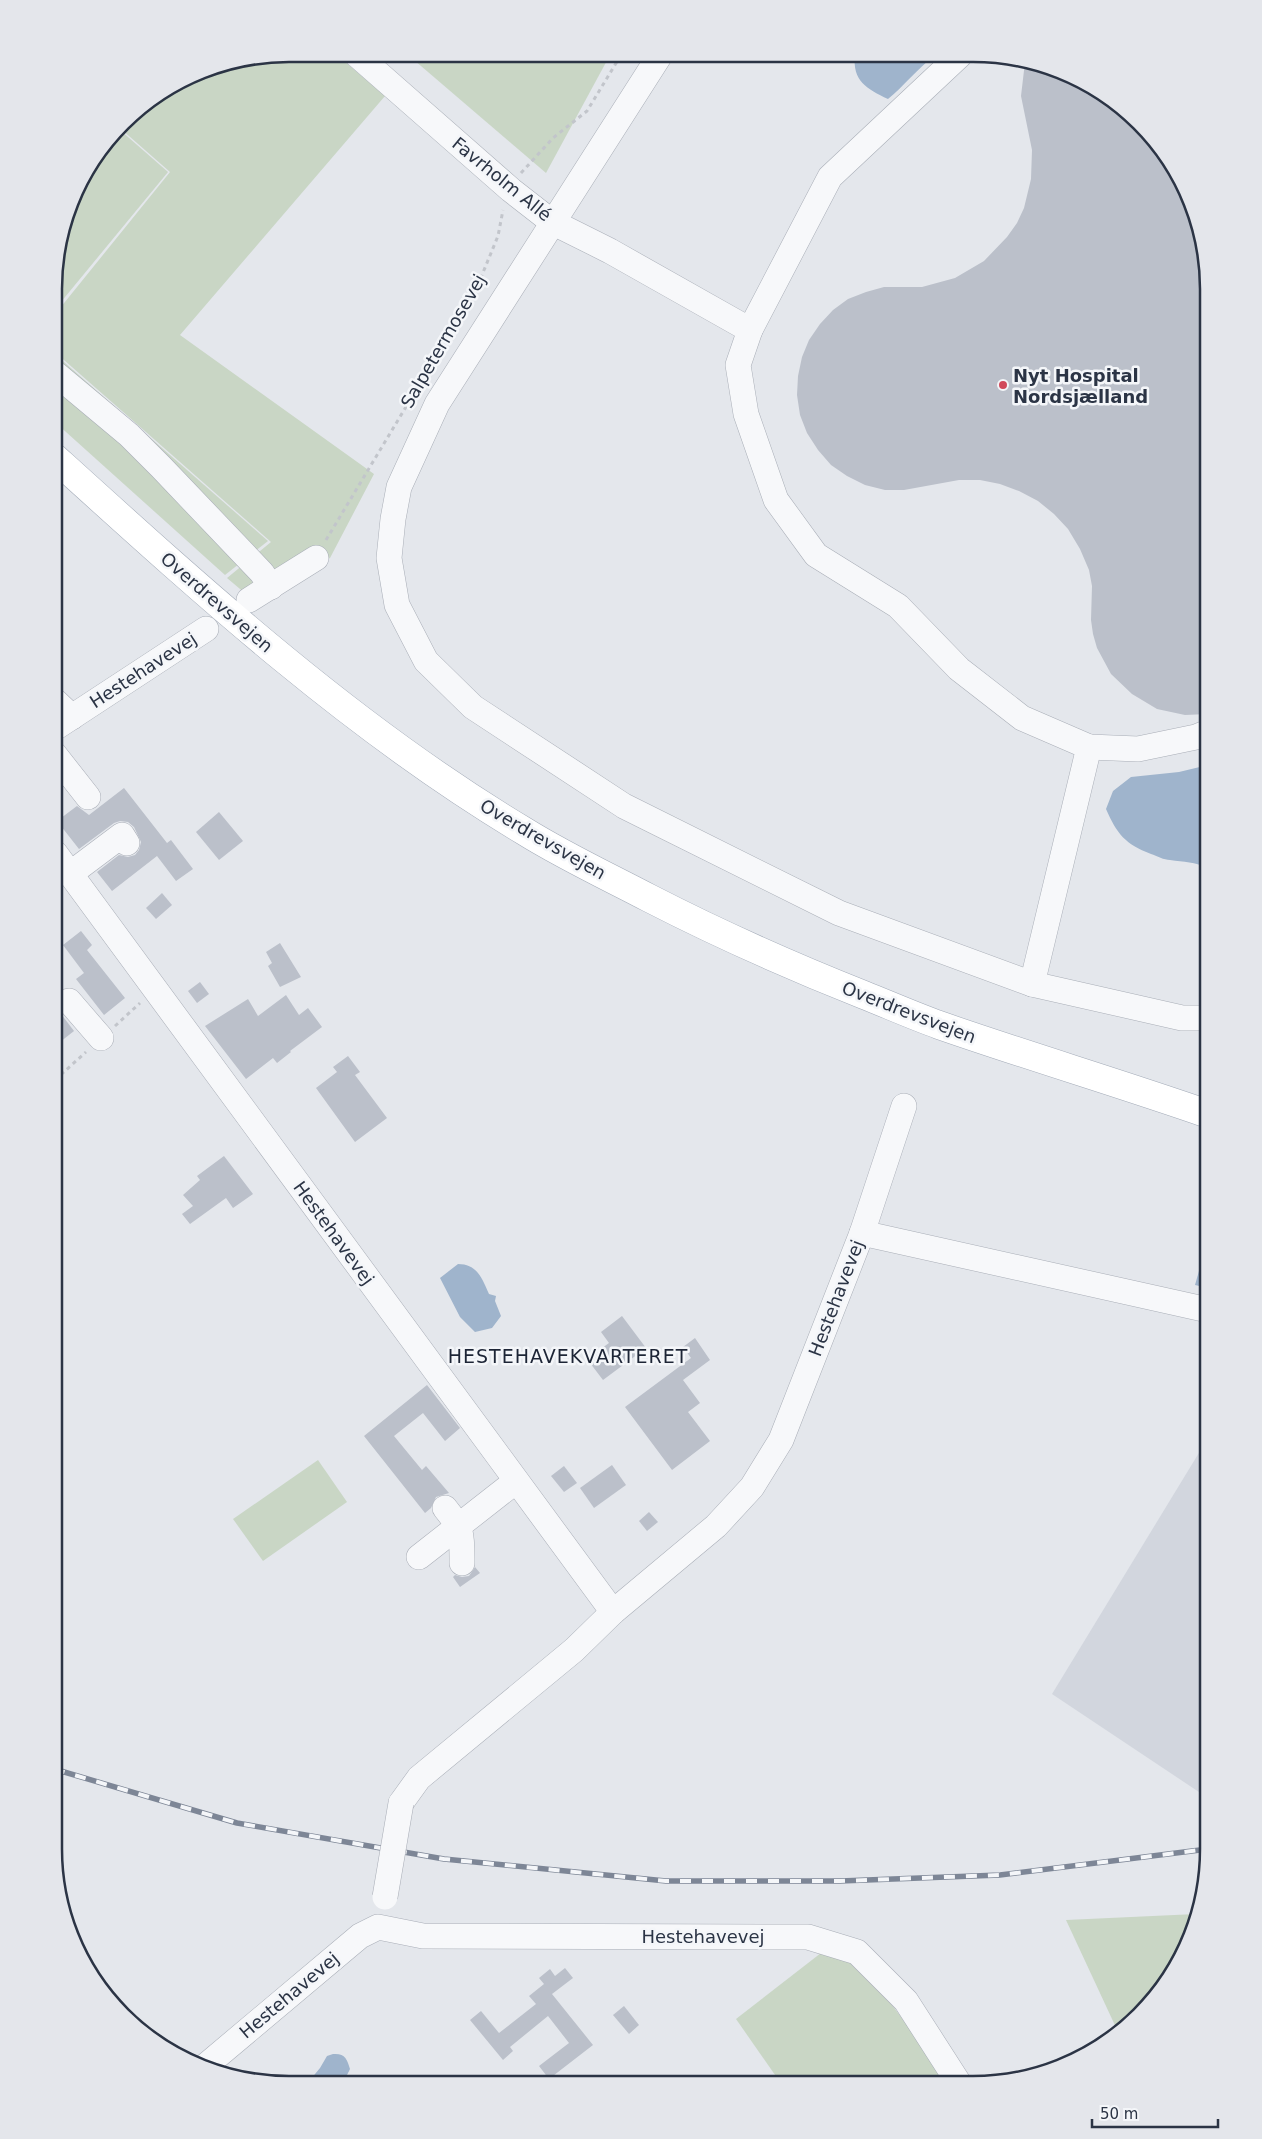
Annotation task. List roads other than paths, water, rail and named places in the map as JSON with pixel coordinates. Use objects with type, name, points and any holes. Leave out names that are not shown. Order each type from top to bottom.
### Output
[{"type":"main road","name":"Overdrevsvejen","points":[[62,463],[182,573],[304,676],[357,718],[436,775],[526,833],[690,919],[780,961],[936,1024],[1200,1111]]},
{"type":"main road","name":"Overdrevsvejen","points":[[1113,1081],[1200,1098]]},
{"type":"street","name":"Favrholm Allé","points":[[365,62],[511,190],[552,222],[610,251],[750,330]]},
{"type":"street","points":[[655,62],[437,404],[399,487],[389,558],[396,605],[426,661],[473,708],[624,806],[838,913],[1032,984],[1182,1018],[1200,1018]]},
{"type":"street","points":[[953,62],[830,177],[750,330],[738,365],[746,414],[776,500],[816,555],[898,606],[959,669],[1022,718],[1090,747],[1138,749],[1200,735]]},
{"type":"street","points":[[62,379],[129,435],[162,466],[262,573],[271,587]]},
{"type":"street","points":[[249,600],[316,558]]},
{"type":"street","name":"Hestehavevej","points":[[62,714],[206,629]]},
{"type":"street","points":[[1032,984],[1090,747]]},
{"type":"street","points":[[62,765],[88,797]]},
{"type":"street","points":[[70,874],[122,835],[127,843]]},
{"type":"street","name":"Hestehavevej","points":[[62,863],[613,1612]]},
{"type":"street","points":[[69,1001],[101,1038]]},
{"type":"street","points":[[862,1233],[904,1106]]},
{"type":"street","name":"Hestehavevej","points":[[378,1926],[401,1803],[420,1778],[574,1650],[613,1612],[716,1526],[752,1487],[781,1440],[862,1233],[1200,1308]]},
{"type":"street","points":[[419,1557],[452,1517],[516,1481]]},
{"type":"street","points":[[452,1517],[462,1541],[462,1563]]},
{"type":"street","name":"Hestehavevej","points":[[211,2062],[360,1936],[378,1926],[423,1936],[808,1937],[857,1952],[906,2000],[954,2076]]},
{"type":"water","points":[[855,62],[927,62],[888,99],[862,83]]},
{"type":"water","points":[[1200,767],[1200,865],[1165,859],[1128,842],[1118,832],[1106,809],[1113,791],[1131,777],[1179,772]]},
{"type":"water","points":[[458,1264],[470,1266],[474,1269],[481,1277],[489,1294],[496,1296],[495,1301],[501,1316],[492,1328],[475,1332],[460,1317],[440,1278]]},
{"type":"water","points":[[1200,1268],[1200,1286],[1195,1285]]},
{"type":"water","points":[[337,2054],[343,2056],[350,2069],[346,2076],[313,2076],[327,2056]]},
{"type":"railway","points":[[62,1771],[237,1823],[444,1859],[666,1881],[840,1881],[1000,1875],[1200,1850]]},
{"type":"place","name":"Nyt Hospital Nordsjælland","points":[[1003,385]]},
{"type":"district","name":"HESTEHAVEKVARTERET","points":[[568,1356]]}]
